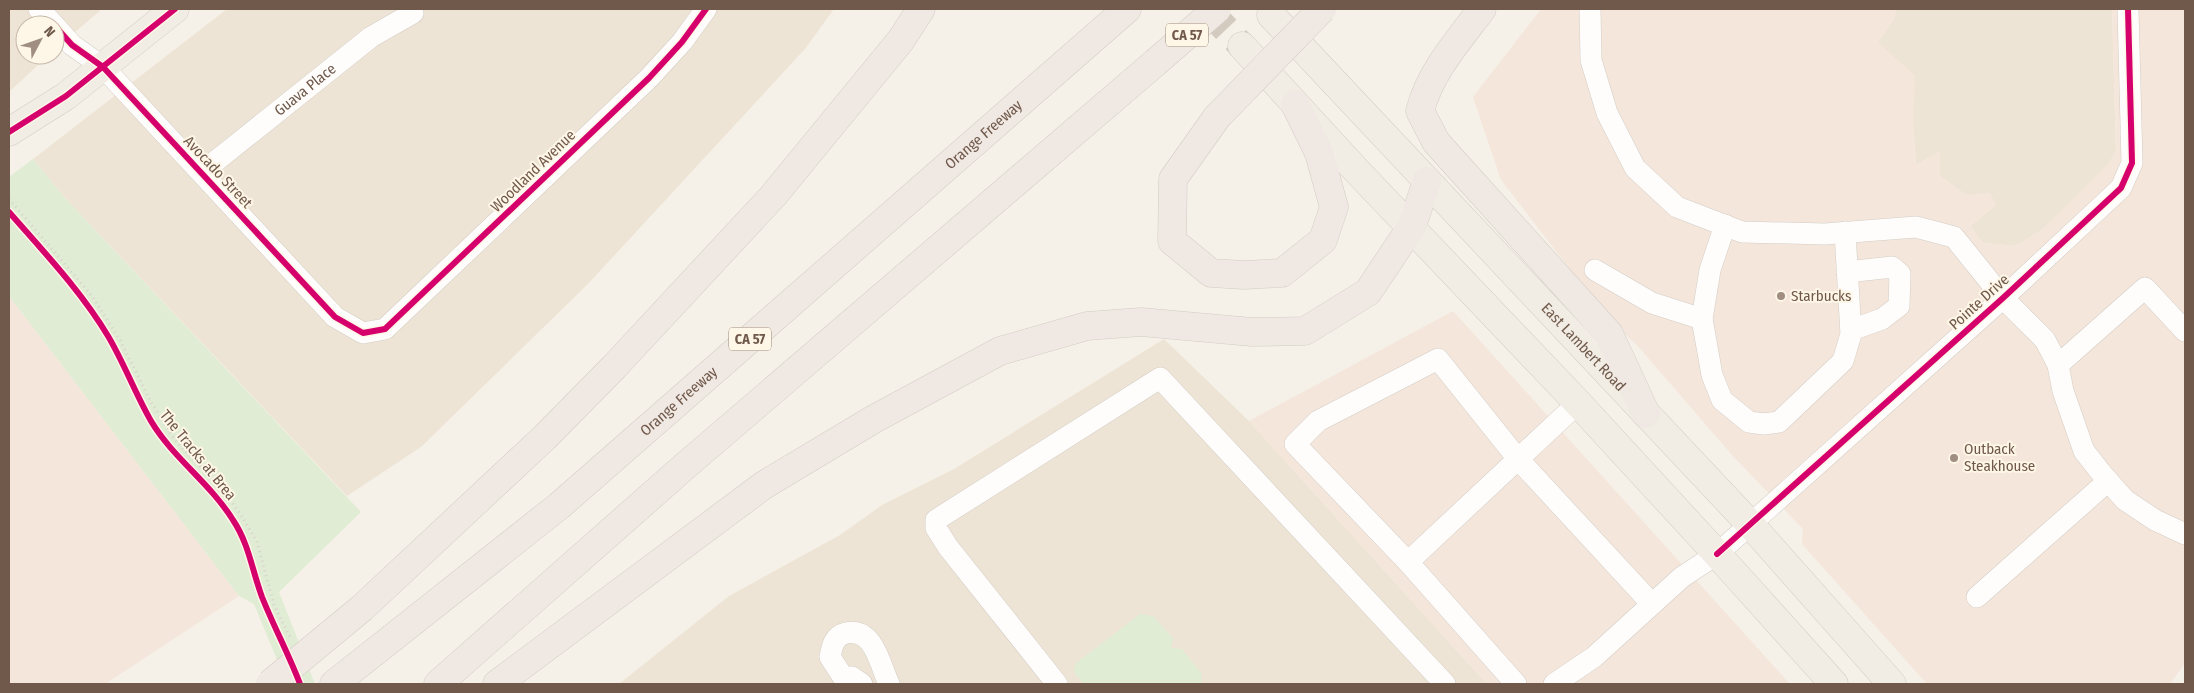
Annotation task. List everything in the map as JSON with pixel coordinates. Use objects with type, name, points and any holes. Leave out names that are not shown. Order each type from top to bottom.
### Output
[{"type":"highway","points":[[270,684],[362,608],[545,437],[737,236],[894,48],[921,9]]},
{"type":"highway","name":"Orange Freeway","points":[[334,684],[559,506],[1127,9]]},
{"type":"highway","name":"CA 57","points":[[438,684],[685,466],[1217,9]]},
{"type":"highway","points":[[1295,104],[1319,153],[1334,207],[1323,240],[1282,273],[1244,275],[1211,273],[1172,241],[1174,180],[1217,117],[1322,9]]},
{"type":"highway","points":[[1482,9],[1445,58],[1425,92],[1420,111],[1436,142],[1609,334],[1646,414]]},
{"type":"highway","points":[[497,684],[764,485],[874,419],[1000,351],[1087,326],[1141,322],[1252,332],[1305,331],[1368,292],[1412,226],[1427,181]]},
{"type":"main road","points":[[9,132],[66,96],[175,9]]},
{"type":"main road","name":"East Lambert Road","points":[[1271,15],[1750,524],[1892,684]]},
{"type":"main road","points":[[1242,46],[1356,170],[1412,226],[1578,403],[1834,684]]},
{"type":"street","name":"Woodland Avenue","points":[[363,333],[385,329],[649,78],[682,42],[706,9]]},
{"type":"street","points":[[1590,9],[1591,60],[1606,113],[1635,168],[1677,207],[1742,232],[1824,234],[1916,227],[1954,237],[2003,298],[2045,340],[2058,365],[2063,391],[2084,451],[2125,500],[2155,520],[2185,534]]},
{"type":"street","name":"Pointe Drive","points":[[1554,684],[1594,657],[1682,577],[1717,554],[2003,298],[2121,188],[2132,163],[2128,9]]},
{"type":"street","name":"Guava Place","points":[[202,172],[371,38],[413,13]]},
{"type":"street","name":"Avocado Street","points":[[65,38],[72,45],[103,67],[335,317],[363,333]]},
{"type":"street","points":[[1724,225],[1710,270],[1702,319],[1712,375],[1722,400],[1749,422],[1764,424],[1779,422],[1843,361],[1851,330],[1845,232]]},
{"type":"street","points":[[1847,272],[1892,267],[1900,274],[1898,306],[1882,319],[1851,330]]},
{"type":"street","points":[[1595,270],[1652,303],[1702,319]]},
{"type":"street","points":[[2058,365],[2145,288],[2185,331]]},
{"type":"street","points":[[1516,684],[1408,562],[1295,444],[1318,421],[1438,359],[1518,459],[1652,604]]},
{"type":"street","points":[[1057,684],[948,547],[936,528],[936,520],[1160,378],[1445,684]]},
{"type":"street","points":[[1408,562],[1578,403]]},
{"type":"street","points":[[1977,597],[2108,481]]},
{"type":"street","points":[[877,656],[857,681],[843,677],[830,657],[832,643],[841,635],[852,632],[864,634],[874,646],[889,684]]},
{"type":"path","points":[[9,199],[92,296],[120,340],[151,402],[175,440],[225,492],[244,520],[257,542],[274,605],[293,645]]},
{"type":"path","points":[[51,260],[57,267]]},
{"type":"path","points":[[103,329],[108,335]]},
{"type":"path","points":[[116,350],[124,366]]},
{"type":"path","points":[[266,605],[285,645]]},
{"type":"shaded area","points":[[9,9],[102,9],[65,40],[65,15],[15,15],[15,65],[38,65],[9,92]]},
{"type":"shaded area","points":[[227,9],[834,9],[805,49],[587,285],[421,447],[347,496],[64,197],[33,159]]},
{"type":"shaded area","points":[[1541,9],[1896,9],[1894,19],[1878,42],[1915,76],[1913,122],[1916,165],[1940,151],[1940,176],[1966,195],[1990,193],[1996,205],[1970,226],[1983,243],[2016,246],[2043,229],[2106,167],[2116,152],[2112,9],[2185,9],[2185,663],[2170,684],[1927,684],[1802,544],[1803,529],[1732,455],[1636,344],[1610,321],[1501,180],[1473,97]]},
{"type":"shaded area","points":[[1896,9],[2112,9],[2116,152],[2106,167],[2043,229],[2016,246],[1983,243],[1970,226],[1996,205],[1966,195],[1940,176],[1939,152],[1916,165],[1913,122],[1878,42],[1894,19]]},
{"type":"shaded area","points":[[9,296],[239,596],[105,684],[9,684]]},
{"type":"shaded area","points":[[1453,311],[1790,684],[1487,684],[1249,421]]},
{"type":"shaded area","points":[[1164,339],[1249,421],[1487,684],[619,684],[729,596],[840,535],[882,505],[954,469]]},
{"type":"green space","points":[[33,159],[64,197],[361,512],[279,592],[315,684],[287,684],[254,604],[239,596],[9,296],[9,177]]},
{"type":"green space","points":[[1140,614],[1153,616],[1173,638],[1171,648],[1182,649],[1201,673],[1202,684],[1084,684],[1074,672],[1075,664]]},
{"type":"tunnel","points":[[1207,9],[1242,46]]},
{"type":"cycle path","points":[[9,132],[66,96],[175,9]]},
{"type":"cycle path","points":[[65,37],[72,45],[103,67],[335,317],[363,333],[385,329],[649,78],[682,42],[706,9]]},
{"type":"cycle path","points":[[1717,554],[2003,298],[2121,188],[2132,163],[2128,9]]},
{"type":"cycle path","name":"The Tracks at Brea","points":[[9,212],[86,303],[114,346],[151,421],[170,447],[214,494],[233,520],[243,538],[262,597],[300,684]]},
{"type":"place","name":"Starbucks","points":[[1781,296]]},
{"type":"place","name":"Outback Steakhouse","points":[[1954,458]]}]
